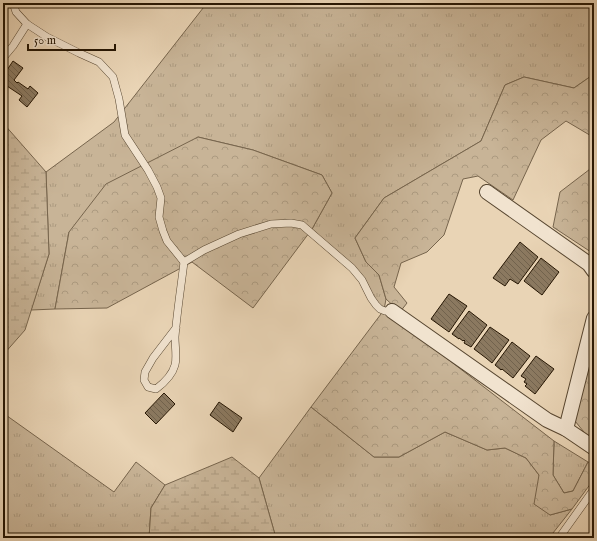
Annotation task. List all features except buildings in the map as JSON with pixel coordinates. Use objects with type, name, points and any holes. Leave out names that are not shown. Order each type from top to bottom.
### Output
[{"type":"street","points":[[487,192],[589,264],[594,271]]},
{"type":"street","points":[[392,311],[546,420],[566,429],[594,448]]},
{"type":"street","points":[[566,429],[594,318]]},
{"type":"lane","points":[[13,3],[16,12],[27,24],[47,37],[100,62],[113,78],[125,135],[157,186],[161,198],[159,216],[163,231],[167,241],[184,262],[176,328],[175,364],[172,374],[165,382],[156,389],[148,387],[144,380],[145,372],[176,328]]},
{"type":"lane","points":[[3,58],[13,46],[27,24]]},
{"type":"lane","points":[[184,262],[204,250],[239,234],[271,224],[291,222],[302,224],[352,268],[362,280],[371,298],[380,309],[392,311]]},
{"type":"lane","points":[[559,538],[594,489]]},
{"type":"green space","points":[[207,3],[594,3],[594,74],[574,88],[524,77],[505,85],[481,141],[384,198],[355,238],[366,262],[379,275],[386,299],[384,310],[373,297],[354,267],[312,229],[332,193],[322,175],[253,150],[198,137],[69,232],[55,309],[31,310],[49,254],[46,172],[114,122]]},
{"type":"green space","points":[[594,74],[594,139],[566,121],[541,140],[513,200],[478,176],[463,179],[444,235],[427,252],[401,263],[394,287],[407,303],[400,312],[386,299],[379,275],[366,262],[355,238],[384,198],[481,141],[505,85],[524,77],[574,88]]},
{"type":"green space","points":[[3,123],[46,172],[49,254],[25,330],[3,355]]},
{"type":"green space","points":[[198,137],[253,150],[322,175],[332,193],[312,229],[253,308],[192,262],[107,308],[55,309],[69,232],[106,184]]},
{"type":"green space","points":[[594,166],[594,254],[553,227],[560,192]]},
{"type":"green space","points":[[384,310],[554,441],[553,475],[564,493],[573,491],[588,462],[594,464],[594,479],[572,509],[550,515],[534,504],[539,475],[526,458],[505,448],[487,450],[445,432],[399,457],[374,457],[311,407]]},
{"type":"green space","points":[[594,346],[594,440],[588,437],[575,421]]},
{"type":"green space","points":[[311,407],[374,457],[399,457],[445,432],[487,450],[505,448],[526,458],[539,475],[550,515],[572,509],[549,538],[276,538],[259,478]]},
{"type":"green space","points":[[3,413],[114,492],[136,462],[165,485],[151,508],[149,538],[3,538]]},
{"type":"green space","points":[[554,441],[588,462],[573,491],[564,493],[553,475]]},
{"type":"green space","points":[[232,457],[259,478],[276,538],[149,538],[151,508],[165,485]]}]
